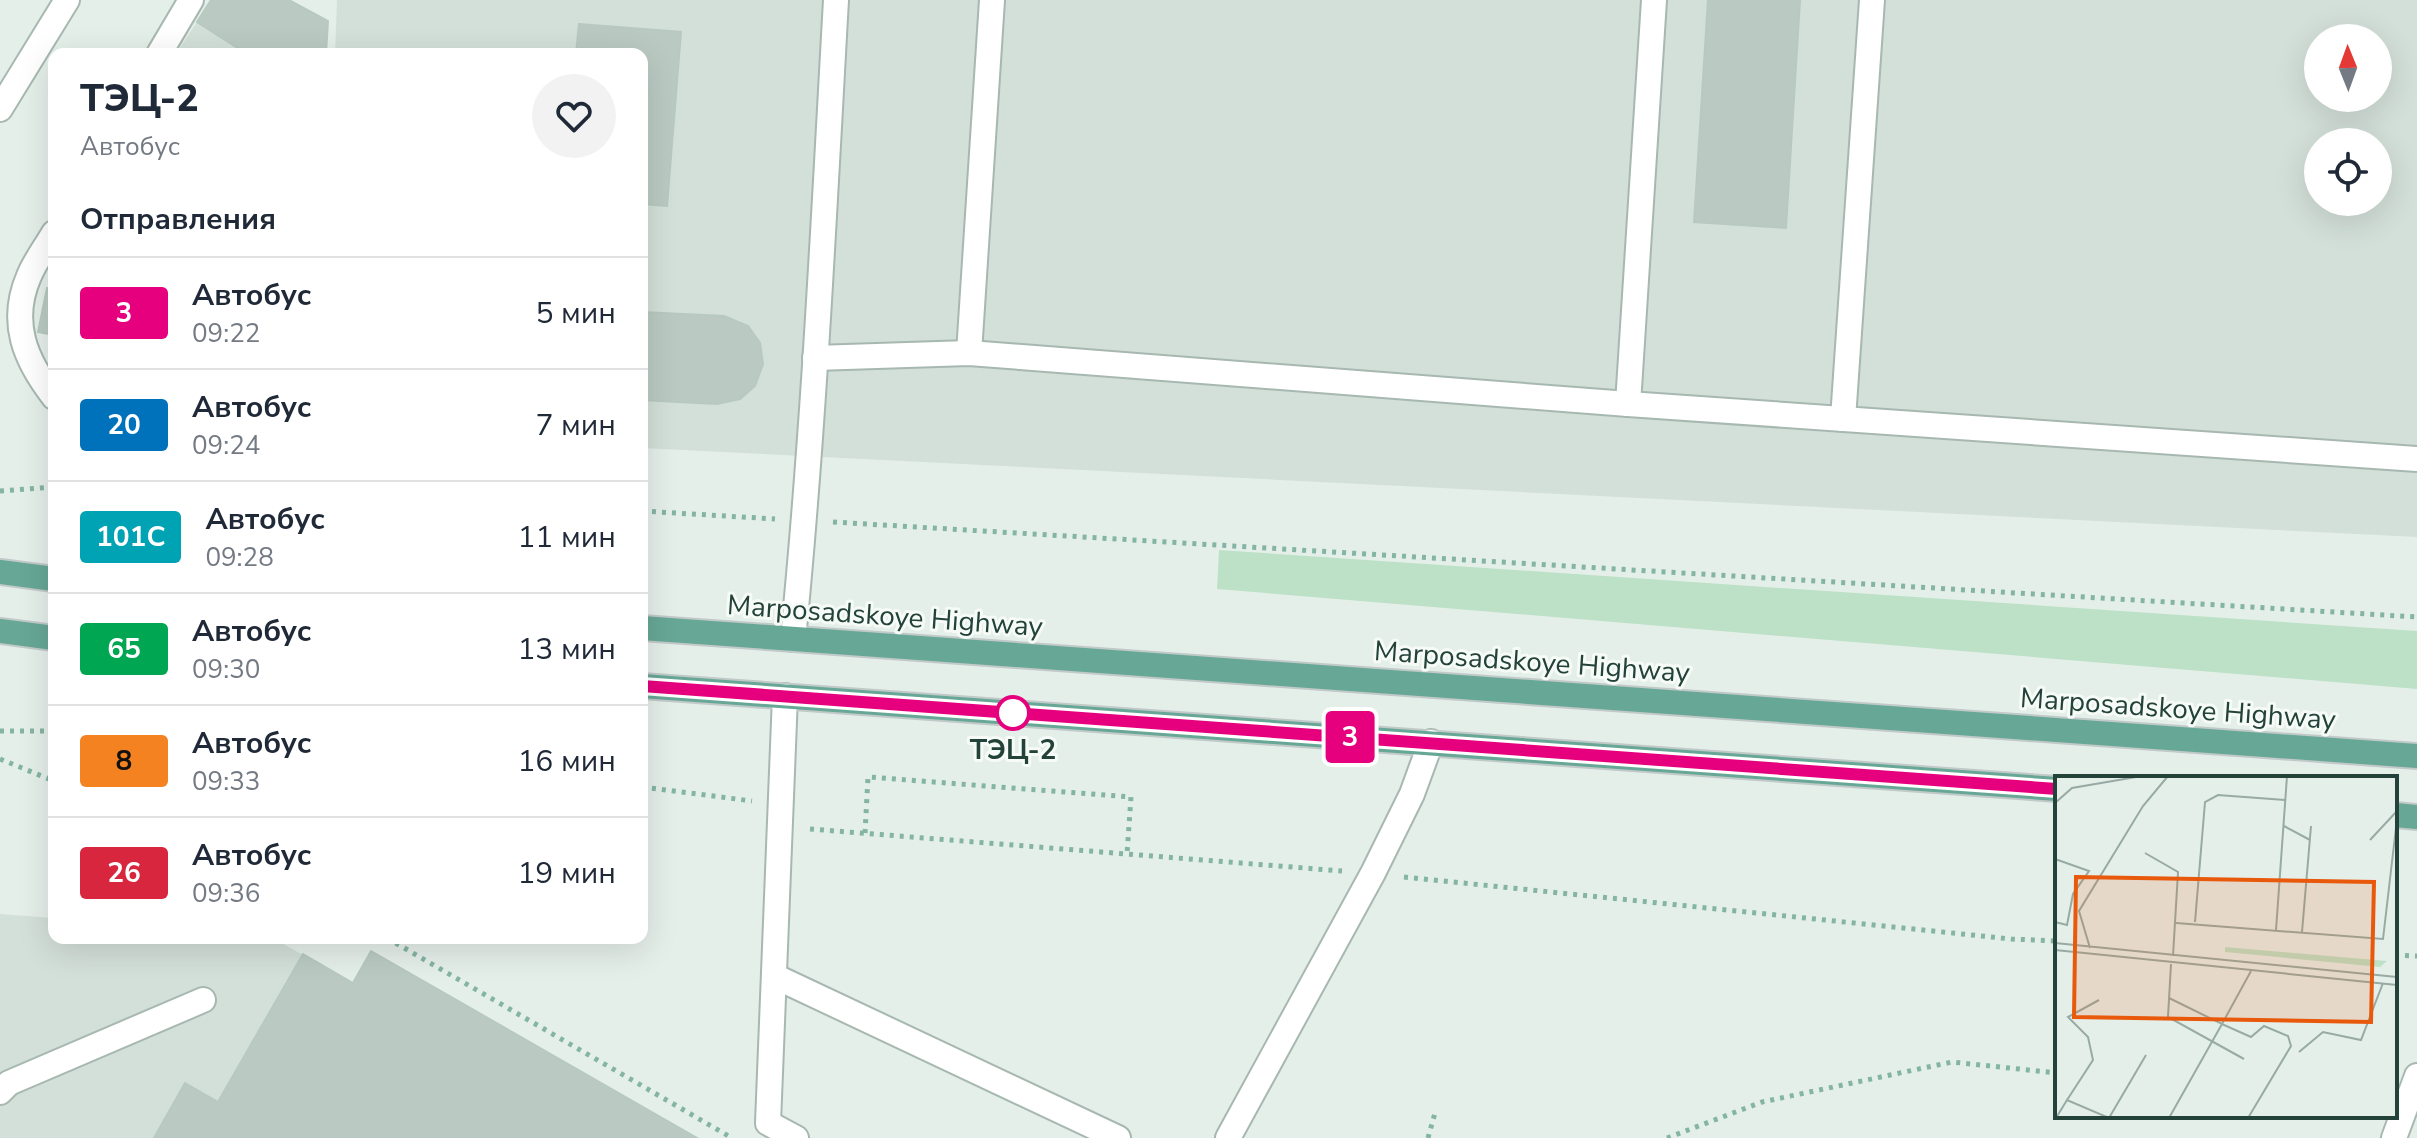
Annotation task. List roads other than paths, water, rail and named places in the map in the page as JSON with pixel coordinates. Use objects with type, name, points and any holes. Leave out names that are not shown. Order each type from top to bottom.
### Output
[{"type":"main road","points":[[0,572],[48,578]]},
{"type":"main road","name":"Marposadskoye Highway","points":[[648,628],[2417,756]]},
{"type":"main road","points":[[0,631],[48,637]]},
{"type":"main road","points":[[648,686],[2055,789]]},
{"type":"main road","points":[[2397,815],[2417,817]]},
{"type":"lane","points":[[0,109],[67,0]]},
{"type":"lane","points":[[163,48],[191,0]]},
{"type":"lane","points":[[793,639],[815,358],[836,0]]},
{"type":"lane","points":[[969,353],[992,0]]},
{"type":"lane","points":[[1628,404],[1654,0]]},
{"type":"lane","points":[[1843,419],[1872,0]]},
{"type":"lane","points":[[48,243],[28,276],[20,309],[22,341],[48,389]]},
{"type":"lane","points":[[815,358],[969,353],[1628,404],[2417,459]]},
{"type":"lane","points":[[785,696],[768,1123],[796,1138]]},
{"type":"lane","points":[[1228,1138],[1373,873],[1412,794],[1431,742]]},
{"type":"lane","points":[[774,976],[1118,1138]]},
{"type":"lane","points":[[0,1092],[9,1083],[203,1000]]},
{"type":"lane","points":[[2394,1138],[2417,1076]]},
{"type":"place","name":"ТЭЦ-2","points":[[1013,713]]}]
